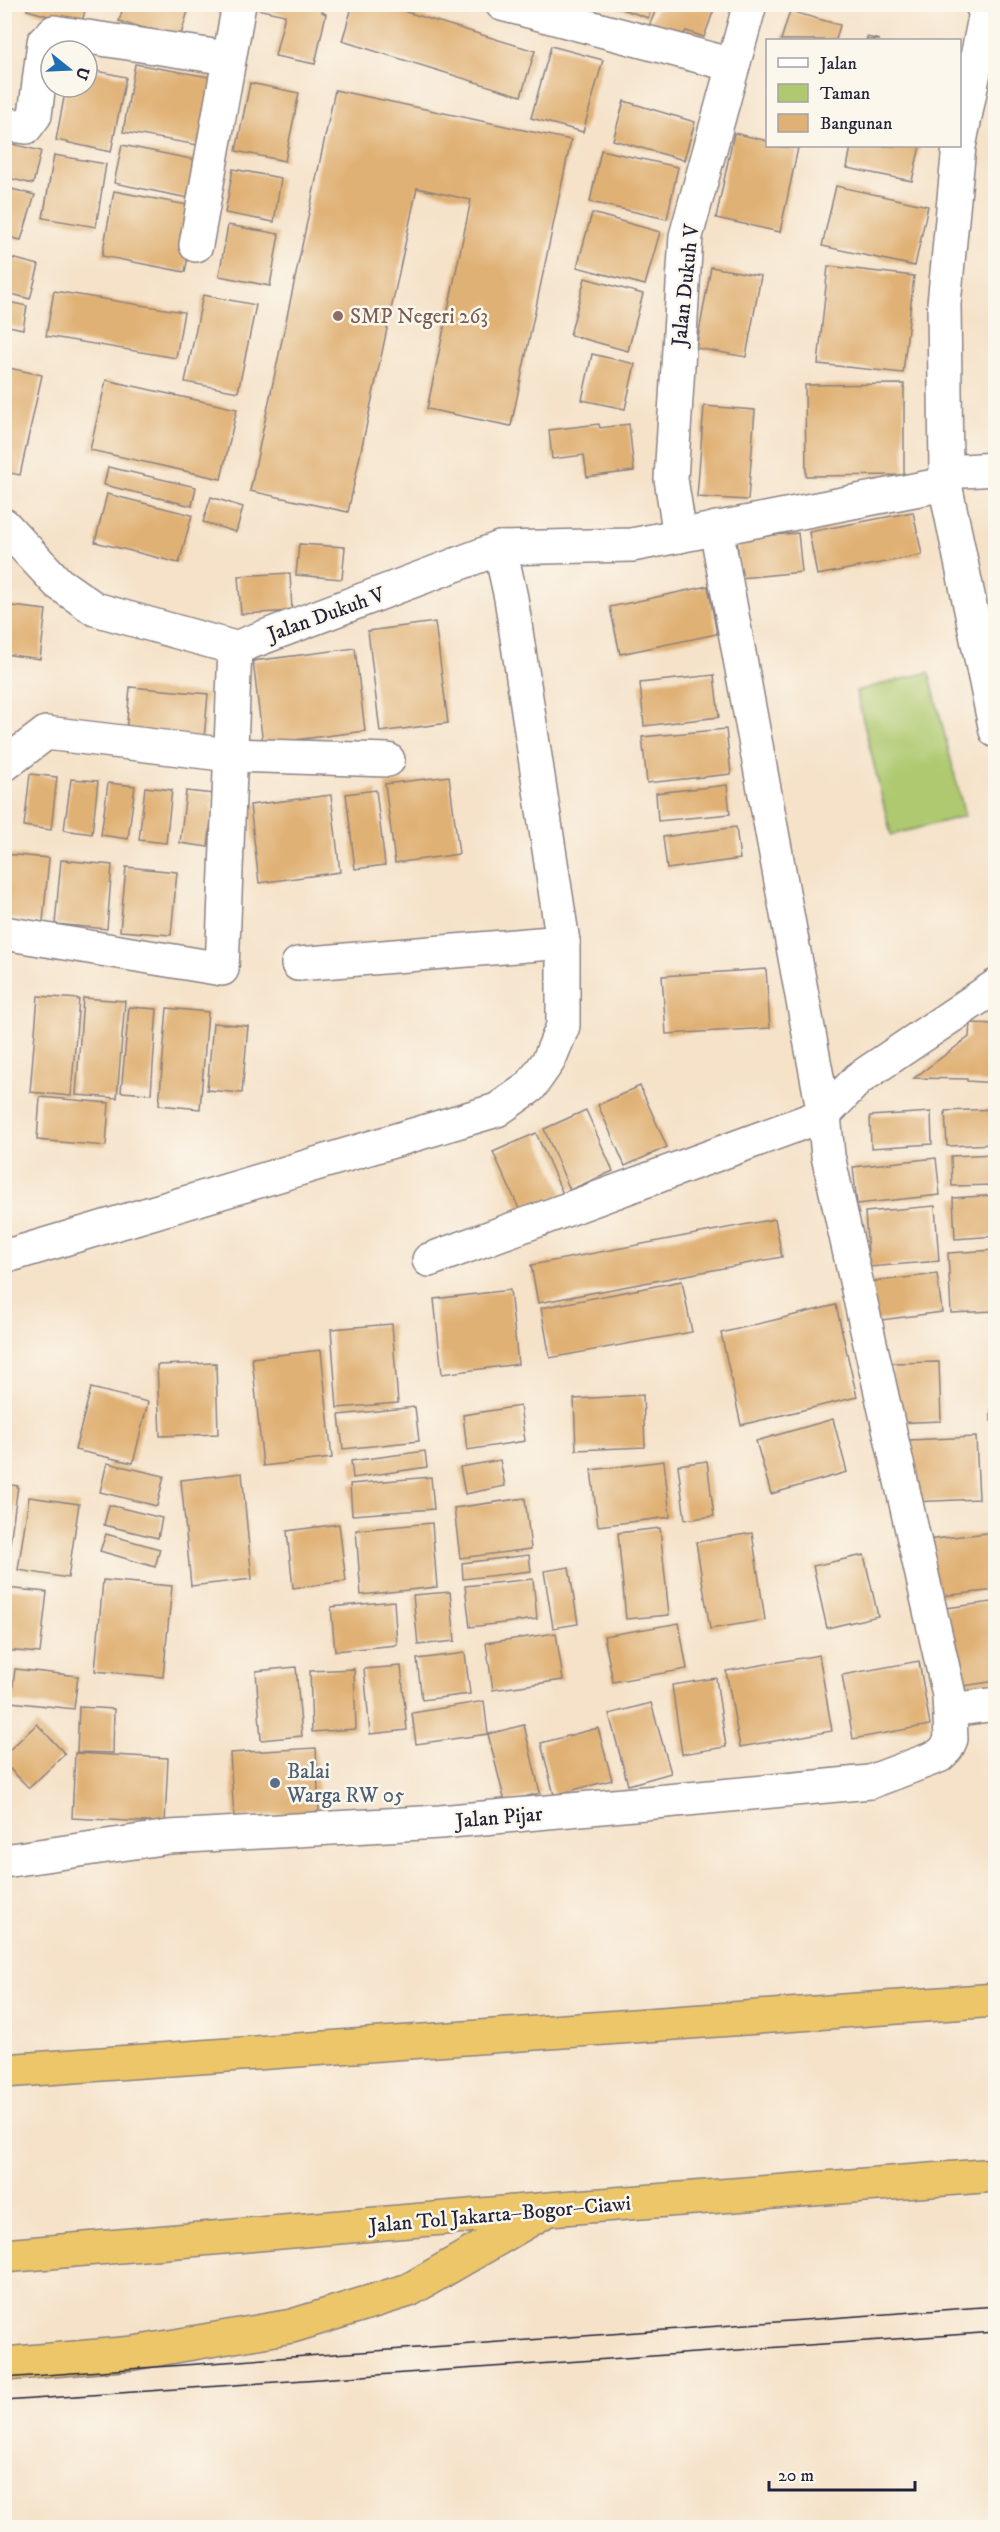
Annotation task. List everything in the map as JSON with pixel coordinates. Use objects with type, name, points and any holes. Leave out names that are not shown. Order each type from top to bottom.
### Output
[{"type":"highway","points":[[4,2070],[996,2000]]},
{"type":"highway","name":"Jalan Tol Jakarta–Bogor–Ciawi","points":[[4,2256],[549,2209],[996,2175]]},
{"type":"highway","points":[[4,2364],[134,2353],[292,2326],[409,2290],[549,2209]]},
{"type":"street","points":[[196,245],[239,4]]},
{"type":"street","points":[[502,4],[733,65]]},
{"type":"street","name":"Jalan Dukuh V","points":[[680,537],[671,479],[686,236],[750,4]]},
{"type":"street","points":[[961,134],[986,5]]},
{"type":"street","points":[[4,124],[26,127],[31,123],[35,115],[44,42],[54,32],[228,58]]},
{"type":"street","points":[[959,147],[944,304],[945,478],[996,731]]},
{"type":"street","name":"Jalan Dukuh V","points":[[235,648],[500,548],[632,546],[996,469]]},
{"type":"street","points":[[4,525],[58,584],[95,609],[235,648],[222,969],[4,933]]},
{"type":"street","name":"Jalan Pijar","points":[[4,1861],[169,1837],[440,1822],[870,1782],[939,1756],[951,1739],[951,1710],[828,1156],[824,1115],[716,528]]},
{"type":"street","points":[[4,1254],[14,1254],[497,1110],[530,1087],[549,1060],[563,1026],[563,942],[511,598],[500,548]]},
{"type":"street","points":[[4,765],[46,733],[230,755],[388,760]]},
{"type":"street","points":[[298,964],[563,942]]},
{"type":"street","points":[[429,1260],[824,1115],[858,1079],[996,986]]},
{"type":"street","points":[[951,1710],[996,1704]]},
{"type":"green space","points":[[929,672],[965,816],[891,835],[856,691]]},
{"type":"building","points":[[29,4],[87,4],[81,25],[27,10]]},
{"type":"building","points":[[124,4],[190,4],[180,38],[119,21]]},
{"type":"building","points":[[253,4],[323,4],[322,12],[326,14],[315,64],[275,56],[285,15],[252,8]]},
{"type":"building","points":[[353,4],[380,4],[535,51],[521,96],[342,41]]},
{"type":"building","points":[[608,4],[653,4],[648,18]]},
{"type":"building","points":[[664,4],[716,4],[704,37],[686,31],[680,39],[647,30],[657,8],[662,10]]},
{"type":"building","points":[[790,11],[840,25],[836,39],[781,39]]},
{"type":"building","points":[[551,46],[603,60],[583,132],[531,118]]},
{"type":"building","points":[[135,64],[221,79],[209,147],[123,132]]},
{"type":"building","points":[[99,71],[126,77],[111,152],[56,140],[64,99],[99,99]]},
{"type":"building","points":[[250,83],[299,93],[285,161],[236,151]]},
{"type":"building","name":"SMP Negeri 263","points":[[335,90],[571,140],[511,426],[427,409],[471,200],[417,188],[348,512],[250,491]]},
{"type":"building","points":[[624,101],[695,122],[684,160],[613,140]]},
{"type":"building","points":[[734,133],[766,141],[766,147],[798,148],[780,232],[716,218]]},
{"type":"building","points":[[4,142],[41,151],[33,184],[4,177]]},
{"type":"building","points":[[122,145],[206,162],[198,200],[114,183]]},
{"type":"building","points":[[851,147],[920,147],[912,181],[847,168]]},
{"type":"building","points":[[601,150],[678,167],[667,219],[590,202]]},
{"type":"building","points":[[54,155],[106,164],[96,227],[43,218]]},
{"type":"building","points":[[233,169],[281,178],[274,222],[225,213]]},
{"type":"building","points":[[836,186],[928,206],[915,266],[822,246]]},
{"type":"building","points":[[4,187],[35,195],[21,240],[4,236]]},
{"type":"building","points":[[114,191],[198,207],[185,272],[102,256]]},
{"type":"building","points":[[592,213],[660,232],[645,285],[577,267]]},
{"type":"building","points":[[228,225],[279,234],[270,286],[219,276]]},
{"type":"building","points":[[4,256],[39,265],[30,299],[4,292]]},
{"type":"building","points":[[828,266],[914,276],[903,373],[818,364]]},
{"type":"building","points":[[711,267],[761,276],[746,357],[696,348]]},
{"type":"building","points":[[585,278],[643,294],[628,351],[570,335]]},
{"type":"building","points":[[54,291],[184,312],[176,358],[46,336]]},
{"type":"building","points":[[203,295],[256,305],[238,392],[185,382]]},
{"type":"building","points":[[4,301],[27,306],[23,329],[4,325]]},
{"type":"building","points":[[592,354],[635,364],[625,409],[582,400]]},
{"type":"building","points":[[4,367],[42,375],[20,475],[4,472]]},
{"type":"building","points":[[106,380],[237,409],[221,479],[90,450]]},
{"type":"building","points":[[904,384],[904,475],[806,476],[805,385]]},
{"type":"building","points":[[704,406],[755,410],[748,500],[697,497]]},
{"type":"building","points":[[599,424],[600,428],[629,424],[634,471],[587,477],[584,455],[552,459],[549,430]]},
{"type":"building","points":[[108,467],[196,487],[192,506],[104,485]]},
{"type":"building","points":[[107,494],[192,515],[179,563],[95,542]]},
{"type":"building","points":[[211,497],[243,507],[236,532],[203,522]]},
{"type":"building","points":[[913,512],[922,555],[817,575],[809,532]]},
{"type":"building","points":[[798,533],[802,572],[740,578],[737,538]]},
{"type":"building","points":[[299,544],[345,547],[342,579],[296,575]]},
{"type":"building","points":[[290,573],[292,611],[241,614],[238,576]]},
{"type":"building","points":[[708,586],[717,634],[620,654],[610,607]]},
{"type":"building","points":[[4,605],[46,610],[40,659],[4,654]]},
{"type":"building","points":[[435,622],[448,723],[380,732],[368,631]]},
{"type":"building","points":[[355,648],[365,731],[263,744],[253,661]]},
{"type":"building","points":[[714,675],[719,717],[644,726],[640,683]]},
{"type":"building","points":[[130,687],[208,694],[204,739],[126,732]]},
{"type":"building","points":[[726,729],[731,774],[647,783],[642,737]]},
{"type":"building","points":[[30,774],[57,777],[51,830],[24,826]]},
{"type":"building","points":[[449,776],[459,854],[395,863],[385,784]]},
{"type":"building","points":[[71,779],[98,781],[92,834],[64,830]]},
{"type":"building","points":[[108,783],[135,786],[128,839],[101,835]]},
{"type":"building","points":[[727,785],[730,814],[658,821],[656,793]]},
{"type":"building","points":[[145,787],[172,790],[166,843],[139,840]]},
{"type":"building","points":[[376,790],[385,865],[355,869],[346,794]]},
{"type":"building","points":[[186,791],[214,794],[208,847],[180,843]]},
{"type":"building","points":[[331,795],[340,872],[259,883],[250,805]]},
{"type":"building","points":[[736,827],[740,859],[667,869],[663,837]]},
{"type":"building","points":[[4,854],[49,858],[43,922],[4,918]]},
{"type":"building","points":[[61,860],[112,865],[107,929],[55,924]]},
{"type":"building","points":[[126,867],[177,872],[171,935],[120,931]]},
{"type":"building","points":[[766,969],[770,1028],[666,1034],[662,976]]},
{"type":"building","points":[[38,996],[79,999],[71,1096],[30,1092]]},
{"type":"building","points":[[83,998],[125,1001],[117,1098],[76,1095]]},
{"type":"building","points":[[129,1007],[157,1009],[151,1094],[121,1092]]},
{"type":"building","points":[[167,1008],[208,1012],[200,1109],[159,1105]]},
{"type":"building","points":[[213,1023],[248,1026],[242,1093],[207,1090]]},
{"type":"building","points":[[970,1023],[996,1024],[996,1083],[967,1081],[967,1079],[914,1078],[969,1037]]},
{"type":"building","points":[[640,1086],[667,1147],[625,1166],[598,1105]]},
{"type":"building","points":[[40,1097],[109,1103],[106,1146],[37,1140]]},
{"type":"building","points":[[996,1109],[996,1144],[947,1146],[945,1111]]},
{"type":"building","points":[[586,1110],[613,1171],[570,1190],[544,1129]]},
{"type":"building","points":[[931,1112],[932,1144],[871,1148],[870,1116]]},
{"type":"building","points":[[536,1133],[563,1194],[521,1213],[493,1152]]},
{"type":"building","points":[[996,1154],[996,1185],[952,1186],[951,1156]]},
{"type":"building","points":[[936,1158],[940,1195],[857,1204],[853,1167]]},
{"type":"building","points":[[996,1195],[996,1236],[955,1239],[953,1198]]},
{"type":"building","points":[[935,1206],[939,1261],[869,1267],[865,1212]]},
{"type":"building","points":[[775,1219],[782,1257],[538,1303],[531,1265]]},
{"type":"building","points":[[996,1250],[996,1311],[951,1313],[948,1253]]},
{"type":"building","points":[[937,1274],[942,1312],[874,1321],[870,1282]]},
{"type":"building","points":[[682,1281],[692,1332],[550,1358],[541,1308]]},
{"type":"building","points":[[510,1290],[518,1364],[442,1374],[434,1299]]},
{"type":"building","points":[[836,1305],[857,1397],[741,1425],[721,1333]]},
{"type":"building","points":[[392,1324],[398,1403],[337,1408],[331,1329]]},
{"type":"building","points":[[321,1350],[332,1458],[263,1466],[252,1358]]},
{"type":"building","points":[[939,1362],[941,1421],[893,1423],[891,1363]]},
{"type":"building","points":[[216,1363],[218,1434],[160,1436],[157,1365]]},
{"type":"building","points":[[991,1364],[996,1364],[996,1421],[991,1421]]},
{"type":"building","points":[[91,1388],[148,1402],[133,1463],[75,1450]]},
{"type":"building","points":[[643,1395],[645,1447],[576,1450],[574,1399]]},
{"type":"building","points":[[520,1406],[525,1441],[467,1450],[463,1415]]},
{"type":"building","points":[[415,1407],[419,1441],[343,1449],[339,1415]]},
{"type":"building","points":[[833,1419],[847,1472],[771,1494],[756,1441]]},
{"type":"building","points":[[976,1437],[979,1499],[912,1502],[909,1440]]},
{"type":"building","points":[[992,1440],[996,1440],[996,1474],[994,1474]]},
{"type":"building","points":[[425,1451],[427,1467],[353,1478],[351,1461]]},
{"type":"building","points":[[500,1460],[505,1486],[465,1494],[460,1467]]},
{"type":"building","points":[[664,1461],[670,1517],[598,1526],[591,1470]]},
{"type":"building","points":[[707,1461],[714,1516],[685,1520],[678,1465]]},
{"type":"building","points":[[107,1463],[164,1476],[157,1506],[100,1492]]},
{"type":"building","points":[[242,1473],[252,1579],[191,1586],[181,1480]]},
{"type":"building","points":[[431,1477],[434,1509],[352,1515],[350,1484]]},
{"type":"building","points":[[4,1484],[18,1486],[6,1572],[4,1572]]},
{"type":"building","points":[[29,1497],[79,1504],[68,1578],[18,1570]]},
{"type":"building","points":[[525,1498],[531,1549],[460,1558],[454,1508]]},
{"type":"building","points":[[109,1505],[162,1518],[158,1538],[104,1525]]},
{"type":"building","points":[[432,1523],[437,1587],[361,1595],[356,1530]]},
{"type":"building","points":[[339,1524],[346,1581],[293,1588],[287,1531]]},
{"type":"building","points":[[660,1528],[669,1615],[626,1619],[618,1533]]},
{"type":"building","points":[[996,1532],[996,1590],[933,1597],[926,1540]]},
{"type":"building","points":[[752,1533],[765,1620],[710,1629],[696,1542]]},
{"type":"building","points":[[106,1534],[160,1549],[155,1567],[100,1551]]},
{"type":"building","points":[[529,1555],[531,1571],[463,1579],[462,1563]]},
{"type":"building","points":[[864,1555],[878,1616],[827,1628],[813,1566]]},
{"type":"building","points":[[569,1567],[578,1624],[553,1628],[544,1571]]},
{"type":"building","points":[[533,1579],[537,1619],[470,1627],[465,1586]]},
{"type":"building","points":[[103,1580],[172,1586],[163,1677],[95,1671]]},
{"type":"building","points":[[4,1588],[47,1592],[40,1653],[4,1650]]},
{"type":"building","points":[[450,1592],[455,1641],[418,1645],[413,1595]]},
{"type":"building","points":[[394,1601],[397,1645],[335,1651],[331,1607]]},
{"type":"building","points":[[992,1602],[996,1632],[996,1681],[957,1687],[946,1608]]},
{"type":"building","points":[[679,1623],[687,1669],[613,1682],[604,1636]]},
{"type":"building","points":[[556,1633],[563,1680],[493,1690],[486,1643]]},
{"type":"building","points":[[465,1653],[470,1694],[422,1700],[417,1659]]},
{"type":"building","points":[[819,1655],[832,1731],[740,1747],[726,1671]]},
{"type":"building","points":[[919,1661],[930,1725],[853,1739],[842,1675]]},
{"type":"building","points":[[401,1666],[407,1730],[370,1734],[364,1669]]},
{"type":"building","points":[[296,1667],[302,1736],[261,1740],[256,1671]]},
{"type":"building","points":[[15,1669],[78,1676],[74,1709],[11,1702]]},
{"type":"building","points":[[354,1669],[356,1729],[312,1732],[310,1671]]},
{"type":"building","points":[[716,1678],[726,1747],[682,1754],[672,1685]]},
{"type":"building","points":[[484,1701],[488,1734],[416,1744],[412,1713]]},
{"type":"building","points":[[651,1703],[671,1773],[628,1785],[609,1714]]},
{"type":"building","points":[[79,1707],[114,1709],[113,1753],[77,1752]]},
{"type":"building","points":[[37,1724],[65,1754],[29,1788],[4,1763],[4,1755]]},
{"type":"building","points":[[524,1725],[540,1793],[505,1802],[488,1734]]},
{"type":"building","points":[[598,1728],[612,1780],[554,1795],[541,1743]]},
{"type":"building","name":"Balai Warga RW 05","points":[[316,1748],[319,1812],[234,1817],[230,1753]]},
{"type":"building","points":[[75,1753],[168,1758],[165,1823],[72,1818]]},
{"type":"tram line","points":[[4,2378],[996,2306]]},
{"type":"tram line","points":[[4,2401],[996,2332]]},
{"type":"place","name":"SMP Negeri 263","points":[[338,316]]},
{"type":"place","name":"Balai Warga RW 05","points":[[275,1783]]}]
